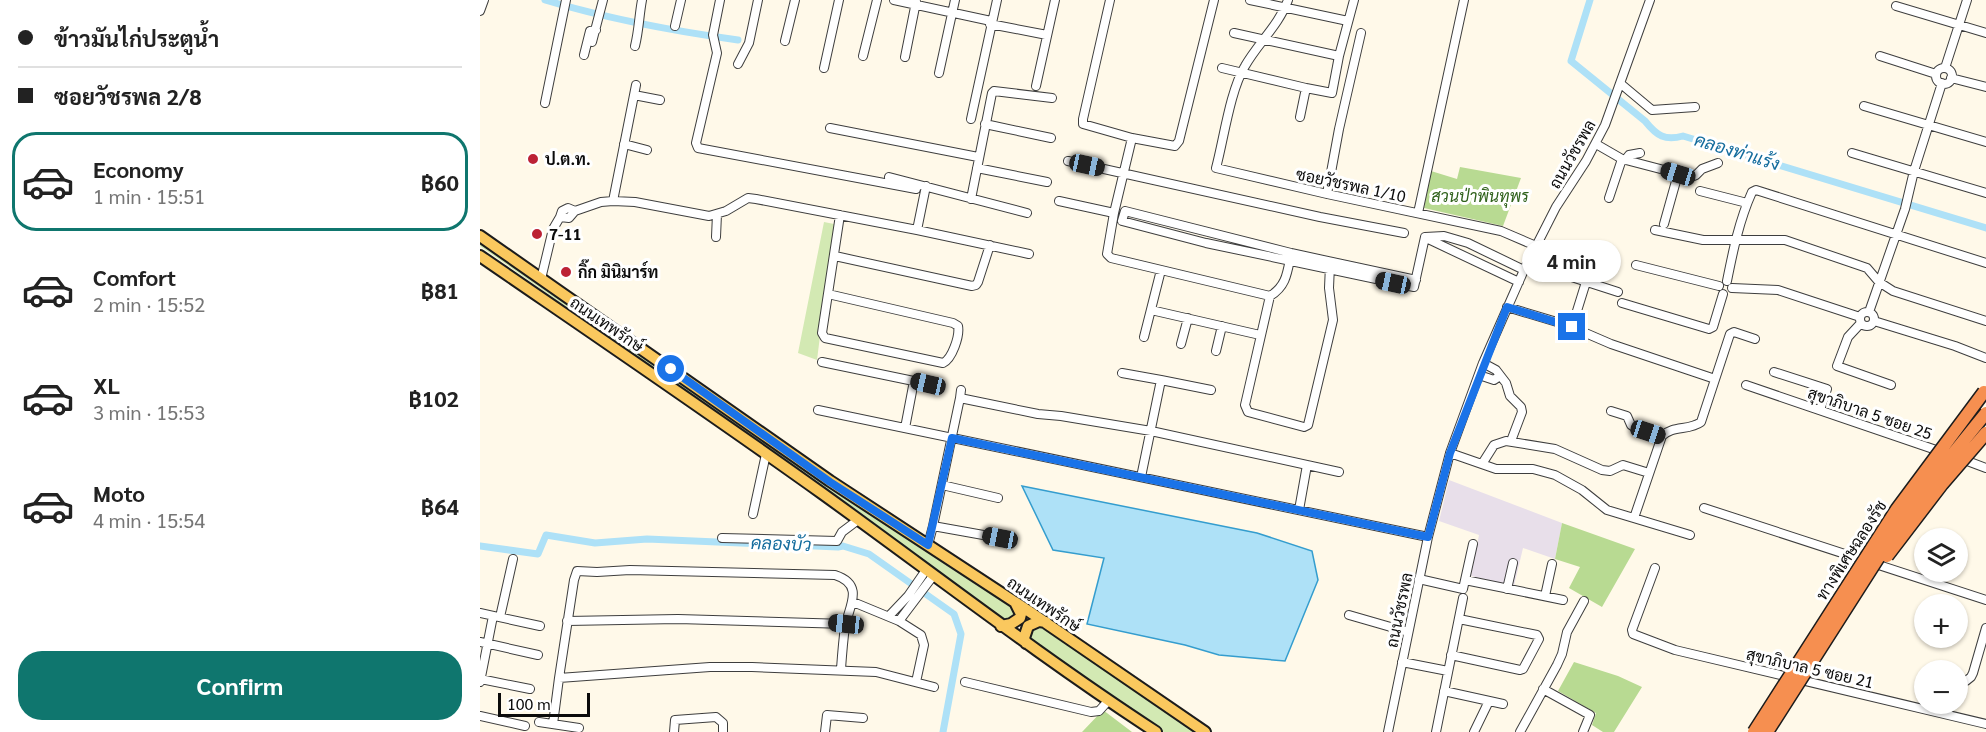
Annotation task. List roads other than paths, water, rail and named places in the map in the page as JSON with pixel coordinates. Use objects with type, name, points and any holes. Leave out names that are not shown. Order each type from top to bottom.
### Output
[{"type":"highway","name":"ทางพิเศษฉลองรัช","points":[[1754,732],[1896,509],[1984,392]]},
{"type":"highway","name":"ทางพิเศษฉลองรัช","points":[[1767,732],[1894,533],[1943,466],[1986,413]]},
{"type":"highway","points":[[1862,585],[1942,484],[1986,433]]},
{"type":"main road","name":"ถนนเทพรักษ์","points":[[480,236],[830,482],[1046,622],[1205,732]]},
{"type":"main road","name":"ถนนเทพรักษ์","points":[[480,256],[653,374],[858,520],[1001,626],[1156,732]]},
{"type":"main road","points":[[1001,626],[1011,624],[1020,618],[1020,609],[1014,601]]},
{"type":"main road","points":[[1026,643],[1024,638],[1028,626],[1039,621],[1046,622]]},
{"type":"street","points":[[480,11],[484,0]]},
{"type":"street","points":[[592,42],[603,0]]},
{"type":"street","points":[[635,46],[642,0]]},
{"type":"street","points":[[675,26],[681,0]]},
{"type":"street","points":[[720,0],[714,38],[717,53],[696,144],[698,148],[916,189]]},
{"type":"street","points":[[738,64],[752,33],[758,0]]},
{"type":"street","points":[[785,41],[795,0]]},
{"type":"street","points":[[824,68],[839,0]]},
{"type":"street","points":[[864,56],[877,0]]},
{"type":"street","points":[[894,0],[916,2],[991,22],[1003,28],[1047,35]]},
{"type":"street","points":[[939,73],[955,0]]},
{"type":"street","points":[[971,119],[997,0]]},
{"type":"street","points":[[1036,86],[1055,0]]},
{"type":"street","points":[[1110,0],[1083,124],[1132,138],[1174,146],[1178,144],[1214,0]]},
{"type":"street","points":[[1250,0],[1287,4],[1348,21]]},
{"type":"street","points":[[1222,68],[1332,93],[1354,0]]},
{"type":"street","points":[[1418,213],[1464,0]]},
{"type":"street","name":"ถนนวัชรพล","points":[[1388,731],[1428,537],[1450,453],[1483,363],[1524,270],[1556,207],[1596,144],[1620,87],[1650,0]]},
{"type":"street","points":[[1946,68],[1967,0]]},
{"type":"street","points":[[905,57],[916,2]]},
{"type":"street","points":[[545,103],[565,4]]},
{"type":"street","points":[[1242,73],[1287,4]]},
{"type":"street","points":[[1896,6],[1986,33]]},
{"type":"street","points":[[584,55],[590,31],[596,30]]},
{"type":"street","points":[[1234,33],[1339,56]]},
{"type":"street","points":[[1327,194],[1361,33]]},
{"type":"street","points":[[1880,56],[1936,74]]},
{"type":"street","points":[[1946,68],[1940,69],[1936,74],[1937,80],[1942,83],[1951,78]]},
{"type":"street","points":[[1946,68],[1951,78]]},
{"type":"street","name":"ซอยวัชรพล 1/10","points":[[1242,73],[1236,88],[1216,168],[1501,231],[1536,246]]},
{"type":"street","points":[[1951,78],[1986,87]]},
{"type":"street","points":[[1869,312],[1905,209],[1914,171],[1942,83]]},
{"type":"street","points":[[613,201],[636,85]]},
{"type":"street","points":[[1620,87],[1652,110],[1695,107]]},
{"type":"street","points":[[1300,117],[1306,88]]},
{"type":"street","points":[[971,199],[990,98],[994,91],[1052,98]]},
{"type":"street","points":[[634,95],[660,100]]},
{"type":"street","points":[[1864,106],[1986,142]]},
{"type":"street","points":[[985,124],[1051,138]]},
{"type":"street","points":[[830,128],[978,157]]},
{"type":"street","points":[[1132,138],[1114,213],[1107,254],[1111,258],[1270,296],[1280,291],[1286,278],[1291,253]]},
{"type":"street","points":[[624,144],[648,150]]},
{"type":"street","points":[[1596,144],[1624,159],[1691,177],[1702,169],[1718,163]]},
{"type":"street","points":[[1609,198],[1624,159],[1629,155],[1640,153]]},
{"type":"street","points":[[1852,153],[1986,193]]},
{"type":"street","points":[[1068,161],[1320,217],[1404,233]]},
{"type":"street","points":[[977,168],[1047,182]]},
{"type":"street","points":[[1664,224],[1678,174]]},
{"type":"street","points":[[889,177],[1027,213]]},
{"type":"street","points":[[917,230],[926,186]]},
{"type":"street","points":[[1723,294],[1728,293],[1735,240],[1747,203],[1752,192],[1756,190],[1986,262]]},
{"type":"street","points":[[1700,191],[1747,203]]},
{"type":"street","points":[[541,279],[553,229],[560,217],[567,219],[575,211],[613,201],[635,202],[699,215],[717,214],[748,198],[840,214],[1029,254]]},
{"type":"street","points":[[1059,201],[1114,213]]},
{"type":"street","points":[[1416,280],[1208,234],[1125,211],[1122,221],[1206,243],[1414,288],[1416,280],[1425,237]]},
{"type":"street","points":[[716,237],[717,214]]},
{"type":"street","points":[[828,294],[953,323],[958,326],[959,332],[949,359],[943,363],[825,338],[822,333],[840,214]]},
{"type":"street","points":[[1655,230],[1688,238],[1785,240],[1862,266],[1893,291],[1986,321]]},
{"type":"street","points":[[1206,243],[1208,234]]},
{"type":"street","points":[[1425,237],[1444,236],[1468,243],[1524,270]]},
{"type":"street","points":[[1425,237],[1519,282]]},
{"type":"street","points":[[835,256],[972,286],[978,282],[990,245]]},
{"type":"street","points":[[1270,296],[1245,409],[1248,412],[1306,426],[1333,320],[1329,270],[1332,261]]},
{"type":"street","points":[[1636,265],[1719,286]]},
{"type":"street","points":[[1144,337],[1161,270]]},
{"type":"street","points":[[1556,272],[1618,292]]},
{"type":"street","points":[[1572,327],[1586,282]]},
{"type":"street","points":[[1719,286],[1722,282],[1729,285],[1778,290],[1860,320],[1868,326],[1874,321]]},
{"type":"street","points":[[1719,286],[1723,294]]},
{"type":"street","points":[[1622,303],[1709,329],[1713,327],[1723,294]]},
{"type":"street","points":[[1507,307],[1572,327],[1611,344],[1715,379]]},
{"type":"street","points":[[1151,310],[1260,335]]},
{"type":"street","points":[[1869,312],[1862,313],[1848,337],[1837,366],[1891,385]]},
{"type":"street","points":[[1869,312],[1874,321]]},
{"type":"street","points":[[1181,344],[1188,318]]},
{"type":"street","points":[[1874,321],[1986,358]]},
{"type":"street","points":[[1216,351],[1222,326]]},
{"type":"street","points":[[1634,518],[1662,436],[1671,429],[1694,426],[1701,422],[1730,334],[1734,332],[1755,339]]},
{"type":"street","points":[[822,362],[928,384]]},
{"type":"street","points":[[1483,363],[1494,368],[1508,386],[1510,396],[1519,403],[1522,411],[1511,441]]},
{"type":"street","points":[[1774,372],[1827,389],[1820,410]]},
{"type":"street","points":[[1122,373],[1211,390]]},
{"type":"street","points":[[1479,375],[1494,380],[1500,376]]},
{"type":"street","points":[[1141,477],[1161,380]]},
{"type":"street","points":[[905,428],[914,381]]},
{"type":"street","name":"สุขาภิบาล 5 ซอย 25","points":[[1746,385],[1986,468]]},
{"type":"street","points":[[928,545],[961,394],[1038,414],[1151,432],[1339,472]]},
{"type":"street","points":[[818,410],[1428,537]]},
{"type":"street","points":[[1611,411],[1627,416],[1634,427],[1662,436]]},
{"type":"street","points":[[1482,464],[1496,444],[1511,441],[1555,449],[1602,470],[1610,471],[1623,465],[1649,473]]},
{"type":"street","points":[[1450,453],[1496,469],[1533,469],[1555,475],[1582,490],[1607,510],[1690,535]]},
{"type":"street","points":[[753,514],[766,454]]},
{"type":"street","points":[[1299,510],[1307,465]]},
{"type":"street","points":[[942,485],[998,498]]},
{"type":"street","points":[[1704,508],[1986,600]]},
{"type":"street","points":[[722,538],[837,541],[842,532],[858,520]]},
{"type":"street","points":[[933,526],[1000,538]]},
{"type":"street","points":[[1419,579],[1463,589],[1473,544]]},
{"type":"street","points":[[513,559],[497,616],[484,643],[480,680],[530,689]]},
{"type":"street","points":[[1508,589],[1513,563]]},
{"type":"street","points":[[1545,596],[1552,564]]},
{"type":"street","name":"สุขาภิบาล 5 ซอย 21","points":[[1655,568],[1632,630],[1633,634],[1675,650],[1986,724]]},
{"type":"street","points":[[553,724],[568,606],[577,571],[836,575],[842,577],[850,587],[854,599],[846,624],[841,669]]},
{"type":"street","points":[[898,621],[918,581],[929,573]]},
{"type":"street","points":[[889,616],[926,586],[929,573]]},
{"type":"street","points":[[1465,580],[1563,600]]},
{"type":"street","points":[[1436,732],[1463,598]]},
{"type":"street","points":[[1520,732],[1562,654],[1567,632],[1584,601]]},
{"type":"street","points":[[853,602],[889,616],[921,635],[924,642],[916,682]]},
{"type":"street","points":[[480,613],[540,626]]},
{"type":"street","points":[[1349,615],[1408,632]]},
{"type":"street","points":[[567,621],[678,619],[846,624]]},
{"type":"street","points":[[1451,655],[1520,670],[1523,669],[1539,639],[1537,635],[1459,619]]},
{"type":"street","points":[[1968,680],[1973,673],[1986,628]]},
{"type":"street","points":[[484,643],[538,655]]},
{"type":"street","points":[[1402,662],[1448,671]]},
{"type":"street","points":[[559,678],[710,667],[841,669],[876,672],[934,687]]},
{"type":"street","points":[[965,682],[1091,712],[1099,711],[1108,701]]},
{"type":"street","points":[[1543,689],[1590,715],[1583,732]]},
{"type":"street","points":[[1444,691],[1503,704]]},
{"type":"street","points":[[1474,732],[1489,701]]},
{"type":"street","points":[[480,716],[525,726]]},
{"type":"street","points":[[825,732],[827,716],[863,718]]},
{"type":"street","points":[[674,732],[675,720],[716,717],[723,723],[723,732]]},
{"type":"street","points":[[539,722],[579,728]]},
{"type":"water","points":[[1022,486],[1257,533],[1312,551],[1318,580],[1285,661],[1219,655],[1185,645],[1087,624],[1104,558],[1053,550]]},
{"type":"waterway","points":[[545,0],[641,24],[738,40]]},
{"type":"waterway","name":"คลองท่าแร้ง","points":[[1590,0],[1571,61],[1658,134],[1671,138],[1683,136],[1986,228]]},
{"type":"waterway","name":"คลองบัว","points":[[480,546],[538,554],[546,535],[595,543],[647,539],[843,546],[869,554],[954,614],[961,634],[943,732]]},
{"type":"place","name":"ป.ต.ท.","points":[[533,159]]},
{"type":"place","name":"7-11","points":[[537,234]]},
{"type":"place","name":"กิ๊ก มินิมาร์ท","points":[[566,272]]},
{"type":"park label","name":"สวนป่าพินทุพร","points":[[1480,196]]}]
